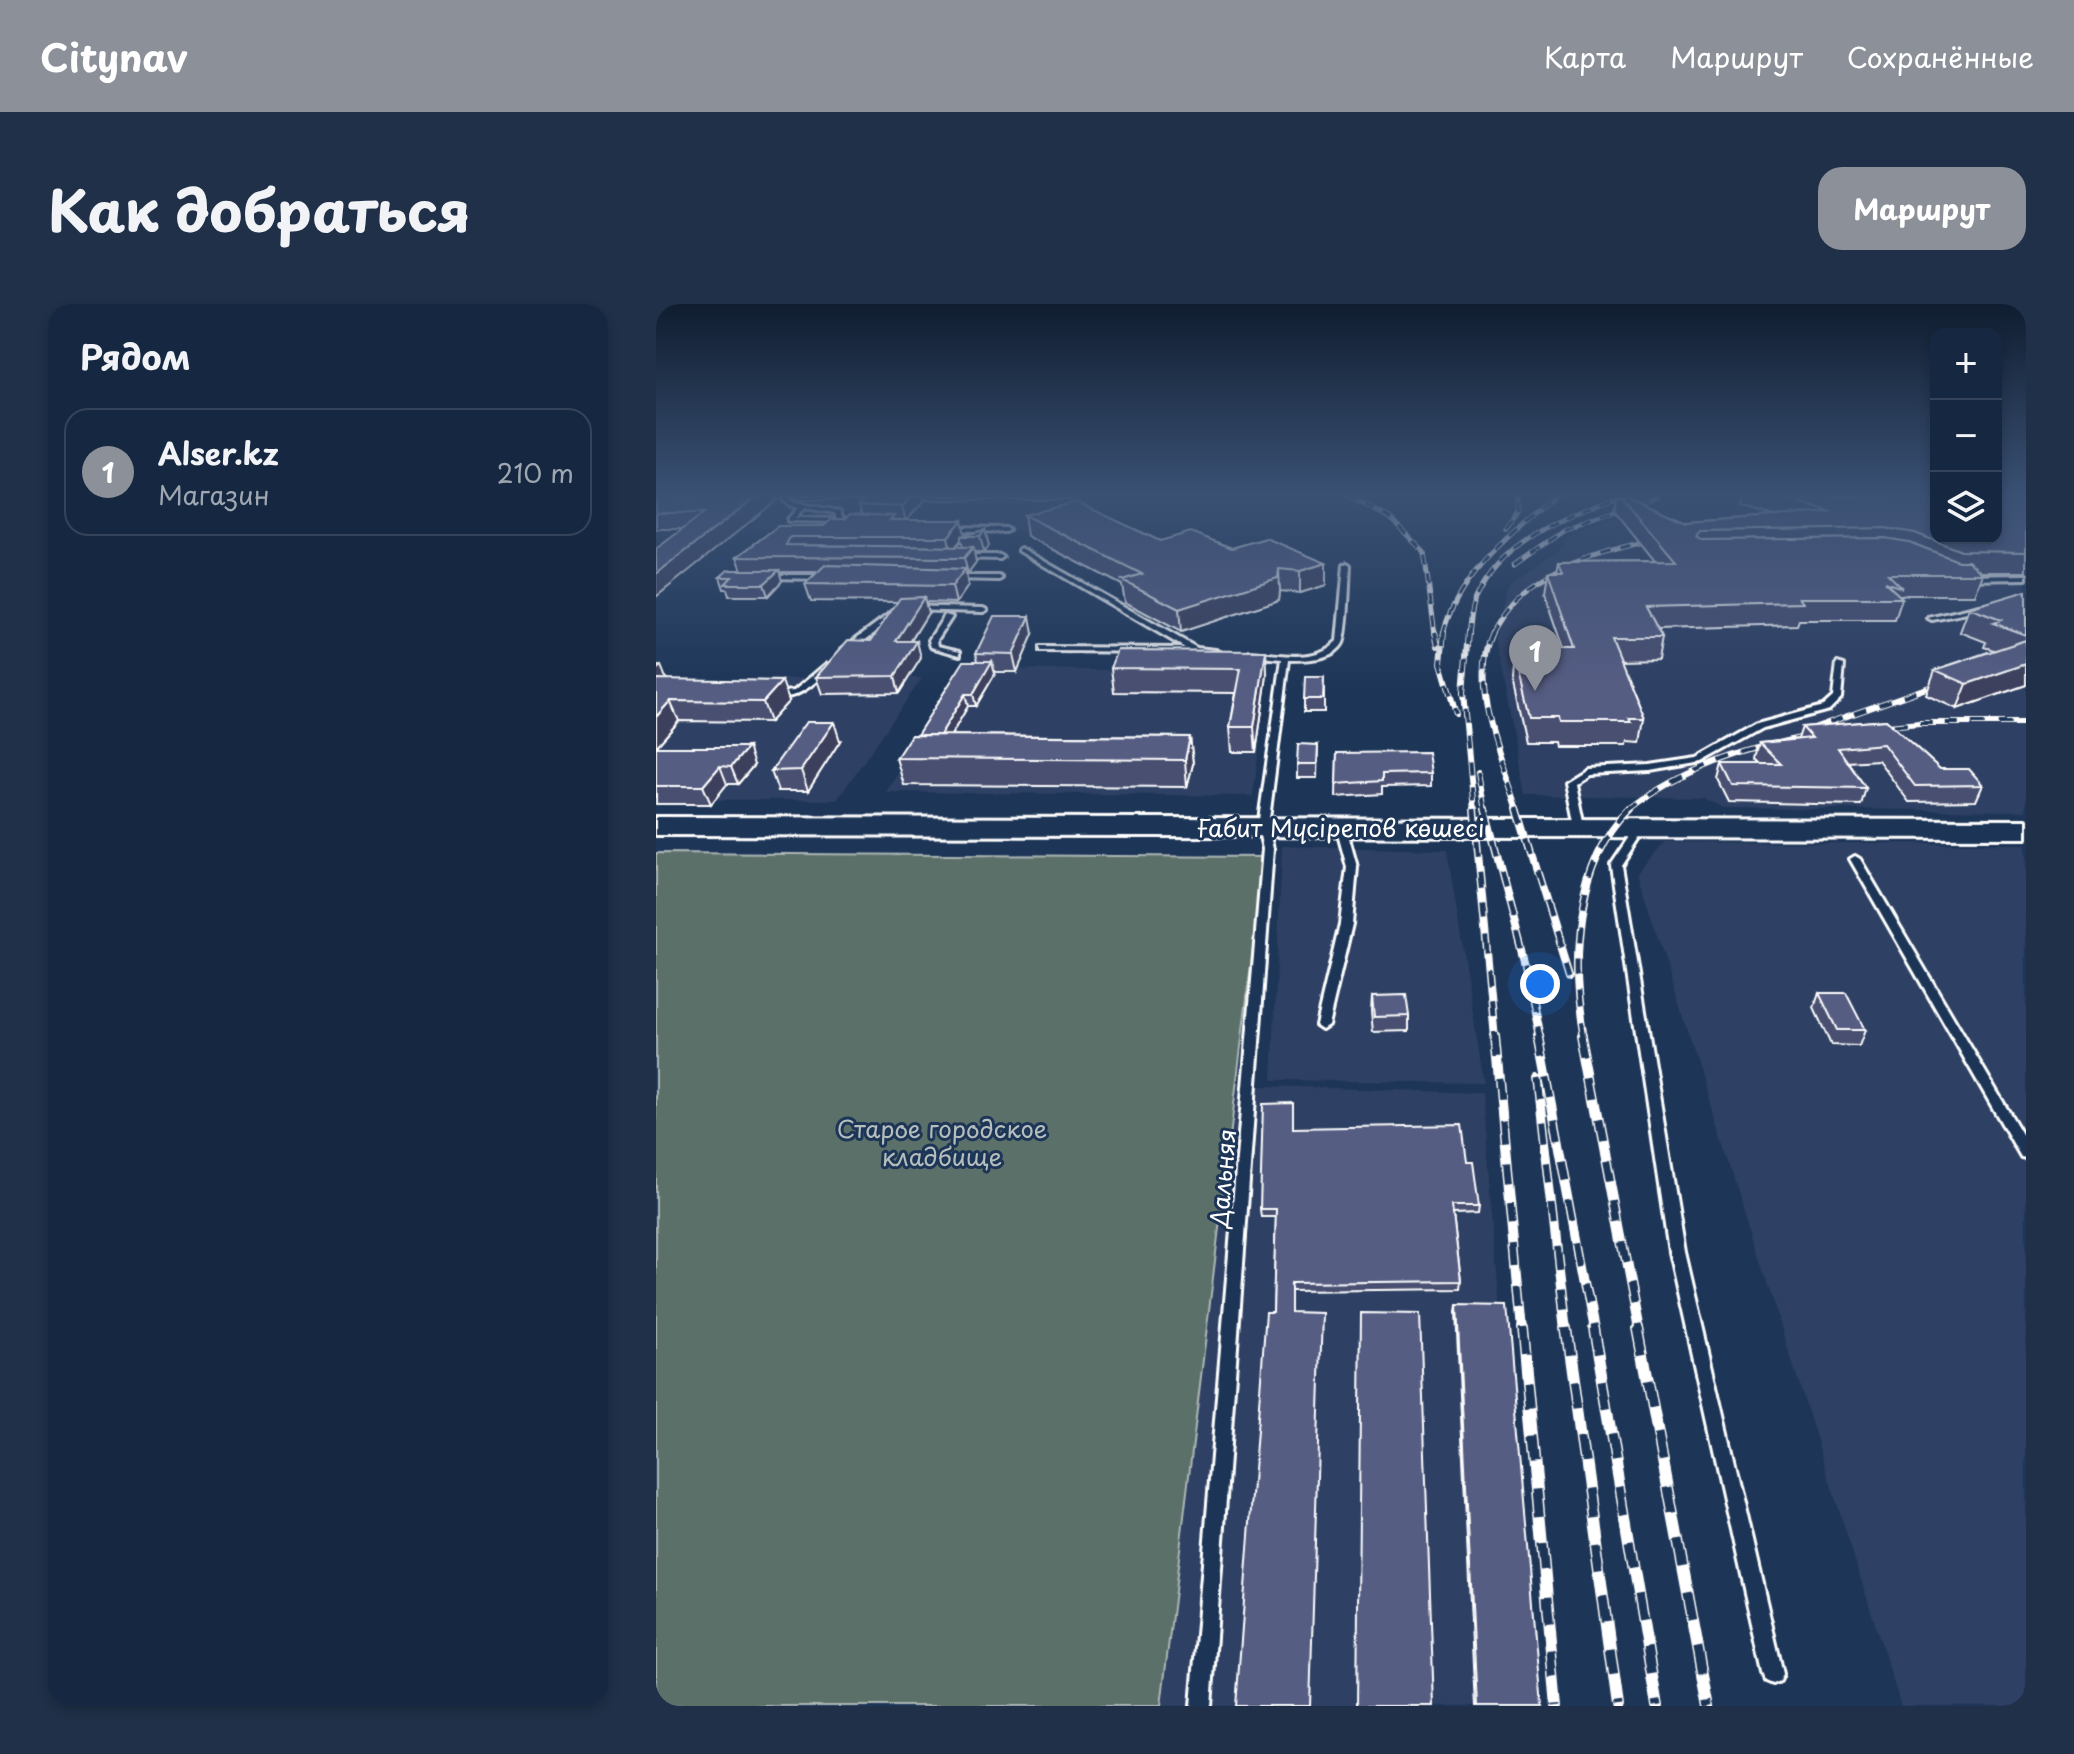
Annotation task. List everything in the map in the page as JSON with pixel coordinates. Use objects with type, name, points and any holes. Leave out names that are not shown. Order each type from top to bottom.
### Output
[{"type":"main road","name":"Ғабит Мүсірепов көшесі","points":[[656,826],[2026,829]]},
{"type":"lane","points":[[1041,561],[1195,650]]},
{"type":"lane","points":[[1240,653],[1325,655],[1338,646],[1347,565]]},
{"type":"lane","points":[[752,577],[842,578]]},
{"type":"lane","points":[[1952,577],[2026,577]]},
{"type":"lane","points":[[936,578],[999,578]]},
{"type":"lane","points":[[1932,618],[1999,603]]},
{"type":"lane","points":[[757,694],[796,693],[860,639],[903,608],[983,610]]},
{"type":"lane","points":[[948,617],[933,640],[935,647],[957,653]]},
{"type":"lane","points":[[1043,649],[1225,652]]},
{"type":"lane","name":"Дальняя","points":[[1201,1706],[1266,879],[1268,849],[1263,827],[1286,656]]},
{"type":"lane","points":[[1578,826],[1571,777],[1585,771],[1650,768],[1699,760],[1760,726],[1826,708],[1837,698],[1840,665]]},
{"type":"lane","points":[[1322,1025],[1346,924],[1352,867],[1341,827]]},
{"type":"lane","points":[[1641,827],[1616,865],[1620,896],[1677,1252],[1773,1674]]},
{"type":"lane","points":[[1855,859],[2026,1153]]},
{"type":"shaded area","points":[[1542,561],[2026,561],[2026,811],[1723,808],[1703,798],[1526,795],[1495,639],[1508,584]]},
{"type":"shaded area","points":[[963,669],[1269,671],[1253,796],[886,792]]},
{"type":"shaded area","points":[[922,678],[837,800],[656,800],[656,679]]},
{"type":"shaded area","points":[[1665,842],[2026,844],[2026,1706],[1901,1706],[1637,872]]},
{"type":"shaded area","points":[[1282,846],[1447,850],[1484,1083],[1272,1080]]},
{"type":"shaded area","points":[[1236,1085],[1482,1093],[1533,1706],[1161,1706]]},
{"type":"green space","name":"Старое городское кладбище","points":[[656,853],[1264,857],[1161,1706],[656,1706]]},
{"type":"building","points":[[656,561],[672,561],[656,574]]},
{"type":"building","points":[[1117,561],[1326,563],[1300,571],[1279,569],[1278,578],[1179,609],[1122,580],[1142,574]]},
{"type":"building","points":[[1968,561],[1983,574],[1888,574],[1902,588],[1885,582],[1902,598],[1799,598],[1803,603],[1646,607],[1662,637],[1611,637],[1644,718],[1629,718],[1631,722],[1559,722],[1558,718],[1529,718],[1514,657],[1543,657],[1541,649],[1574,649],[1548,572],[1563,572],[1559,562]]},
{"type":"building","points":[[825,565],[965,569],[952,586],[805,584]]},
{"type":"building","points":[[728,570],[779,570],[764,584],[725,584],[732,577],[720,577]]},
{"type":"building","points":[[2026,591],[2026,635],[1993,623],[2001,620],[1969,608]]},
{"type":"building","points":[[924,597],[896,641],[917,641],[895,676],[816,677],[848,640],[871,641],[900,598]]},
{"type":"building","points":[[994,616],[1030,616],[1013,654],[976,653]]},
{"type":"building","points":[[2026,640],[2026,664],[1967,684],[1935,670]]},
{"type":"building","points":[[1118,650],[1266,651],[1254,727],[1230,727],[1241,669],[1111,668]]},
{"type":"building","points":[[964,661],[992,661],[973,694],[965,694],[940,735],[917,735]]},
{"type":"building","points":[[1305,677],[1324,677],[1323,699],[1304,699]]},
{"type":"building","points":[[656,679],[782,681],[763,702],[670,701],[656,717]]},
{"type":"building","points":[[1886,720],[1940,769],[1969,769],[1983,785],[1915,786],[1883,744],[1838,748],[1866,788],[1733,786],[1722,764],[1781,764],[1760,743],[1812,738],[1802,727]]},
{"type":"building","points":[[806,722],[834,722],[801,770],[771,771]]},
{"type":"building","points":[[911,735],[1190,737],[1185,760],[896,758]]},
{"type":"building","points":[[1298,744],[1318,745],[1317,764],[1297,764]]},
{"type":"building","points":[[656,747],[748,747],[731,767],[720,766],[703,786],[656,786]]},
{"type":"building","points":[[1428,752],[1431,773],[1382,774],[1382,781],[1336,784],[1337,753]]},
{"type":"building","points":[[1819,993],[1846,993],[1865,1030],[1837,1030]]},
{"type":"building","points":[[1406,995],[1409,1016],[1374,1017],[1372,996]]},
{"type":"building","points":[[1293,1103],[1293,1128],[1462,1125],[1467,1162],[1473,1162],[1479,1206],[1452,1206],[1461,1281],[1291,1283],[1291,1312],[1322,1313],[1310,1706],[1236,1706],[1266,1312],[1273,1312],[1276,1209],[1260,1209],[1263,1104]]},
{"type":"building","points":[[1457,1305],[1507,1306],[1542,1706],[1477,1706]]},
{"type":"building","points":[[1361,1313],[1420,1314],[1434,1706],[1357,1706]]},
{"type":"railway","points":[[1425,561],[1435,634]]},
{"type":"railway","points":[[1443,634],[1460,593],[1485,561]]},
{"type":"railway","points":[[1468,634],[1475,598],[1500,561]]},
{"type":"railway","points":[[1515,564],[1519,561]]},
{"type":"railway","points":[[1492,633],[1519,596],[1557,570],[1578,561]]},
{"type":"railway","points":[[1435,632],[1438,646]]},
{"type":"railway","points":[[1444,632],[1441,663],[1456,714]]},
{"type":"railway","points":[[1468,632],[1463,693],[1474,811]]},
{"type":"railway","points":[[1492,633],[1485,653],[1485,699],[1519,811]]},
{"type":"railway","points":[[1805,731],[1949,680]]},
{"type":"railway","points":[[1868,728],[1919,723],[2026,723]]},
{"type":"railway","points":[[1628,811],[1694,771],[1744,752],[1820,734]]},
{"type":"railway","points":[[1478,772],[1485,811]]},
{"type":"railway","points":[[1474,809],[1495,1038]]},
{"type":"railway","points":[[1485,809],[1526,965],[1540,1038]]},
{"type":"railway","points":[[1518,809],[1569,974]]},
{"type":"railway","points":[[1584,1038],[1577,979],[1580,917],[1597,858],[1612,832],[1631,809]]},
{"type":"railway","points":[[1495,1036],[1522,1330]]},
{"type":"railway","points":[[1539,1036],[1594,1330]]},
{"type":"railway","points":[[1583,1036],[1639,1330]]},
{"type":"railway","points":[[1538,1079],[1566,1330]]},
{"type":"railway","points":[[1522,1328],[1557,1706]]},
{"type":"railway","points":[[1566,1328],[1618,1706]]},
{"type":"railway","points":[[1593,1328],[1657,1706]]},
{"type":"railway","points":[[1638,1328],[1709,1706]]},
{"type":"place","name":"Alser.kz","points":[[1535,691]]}]
